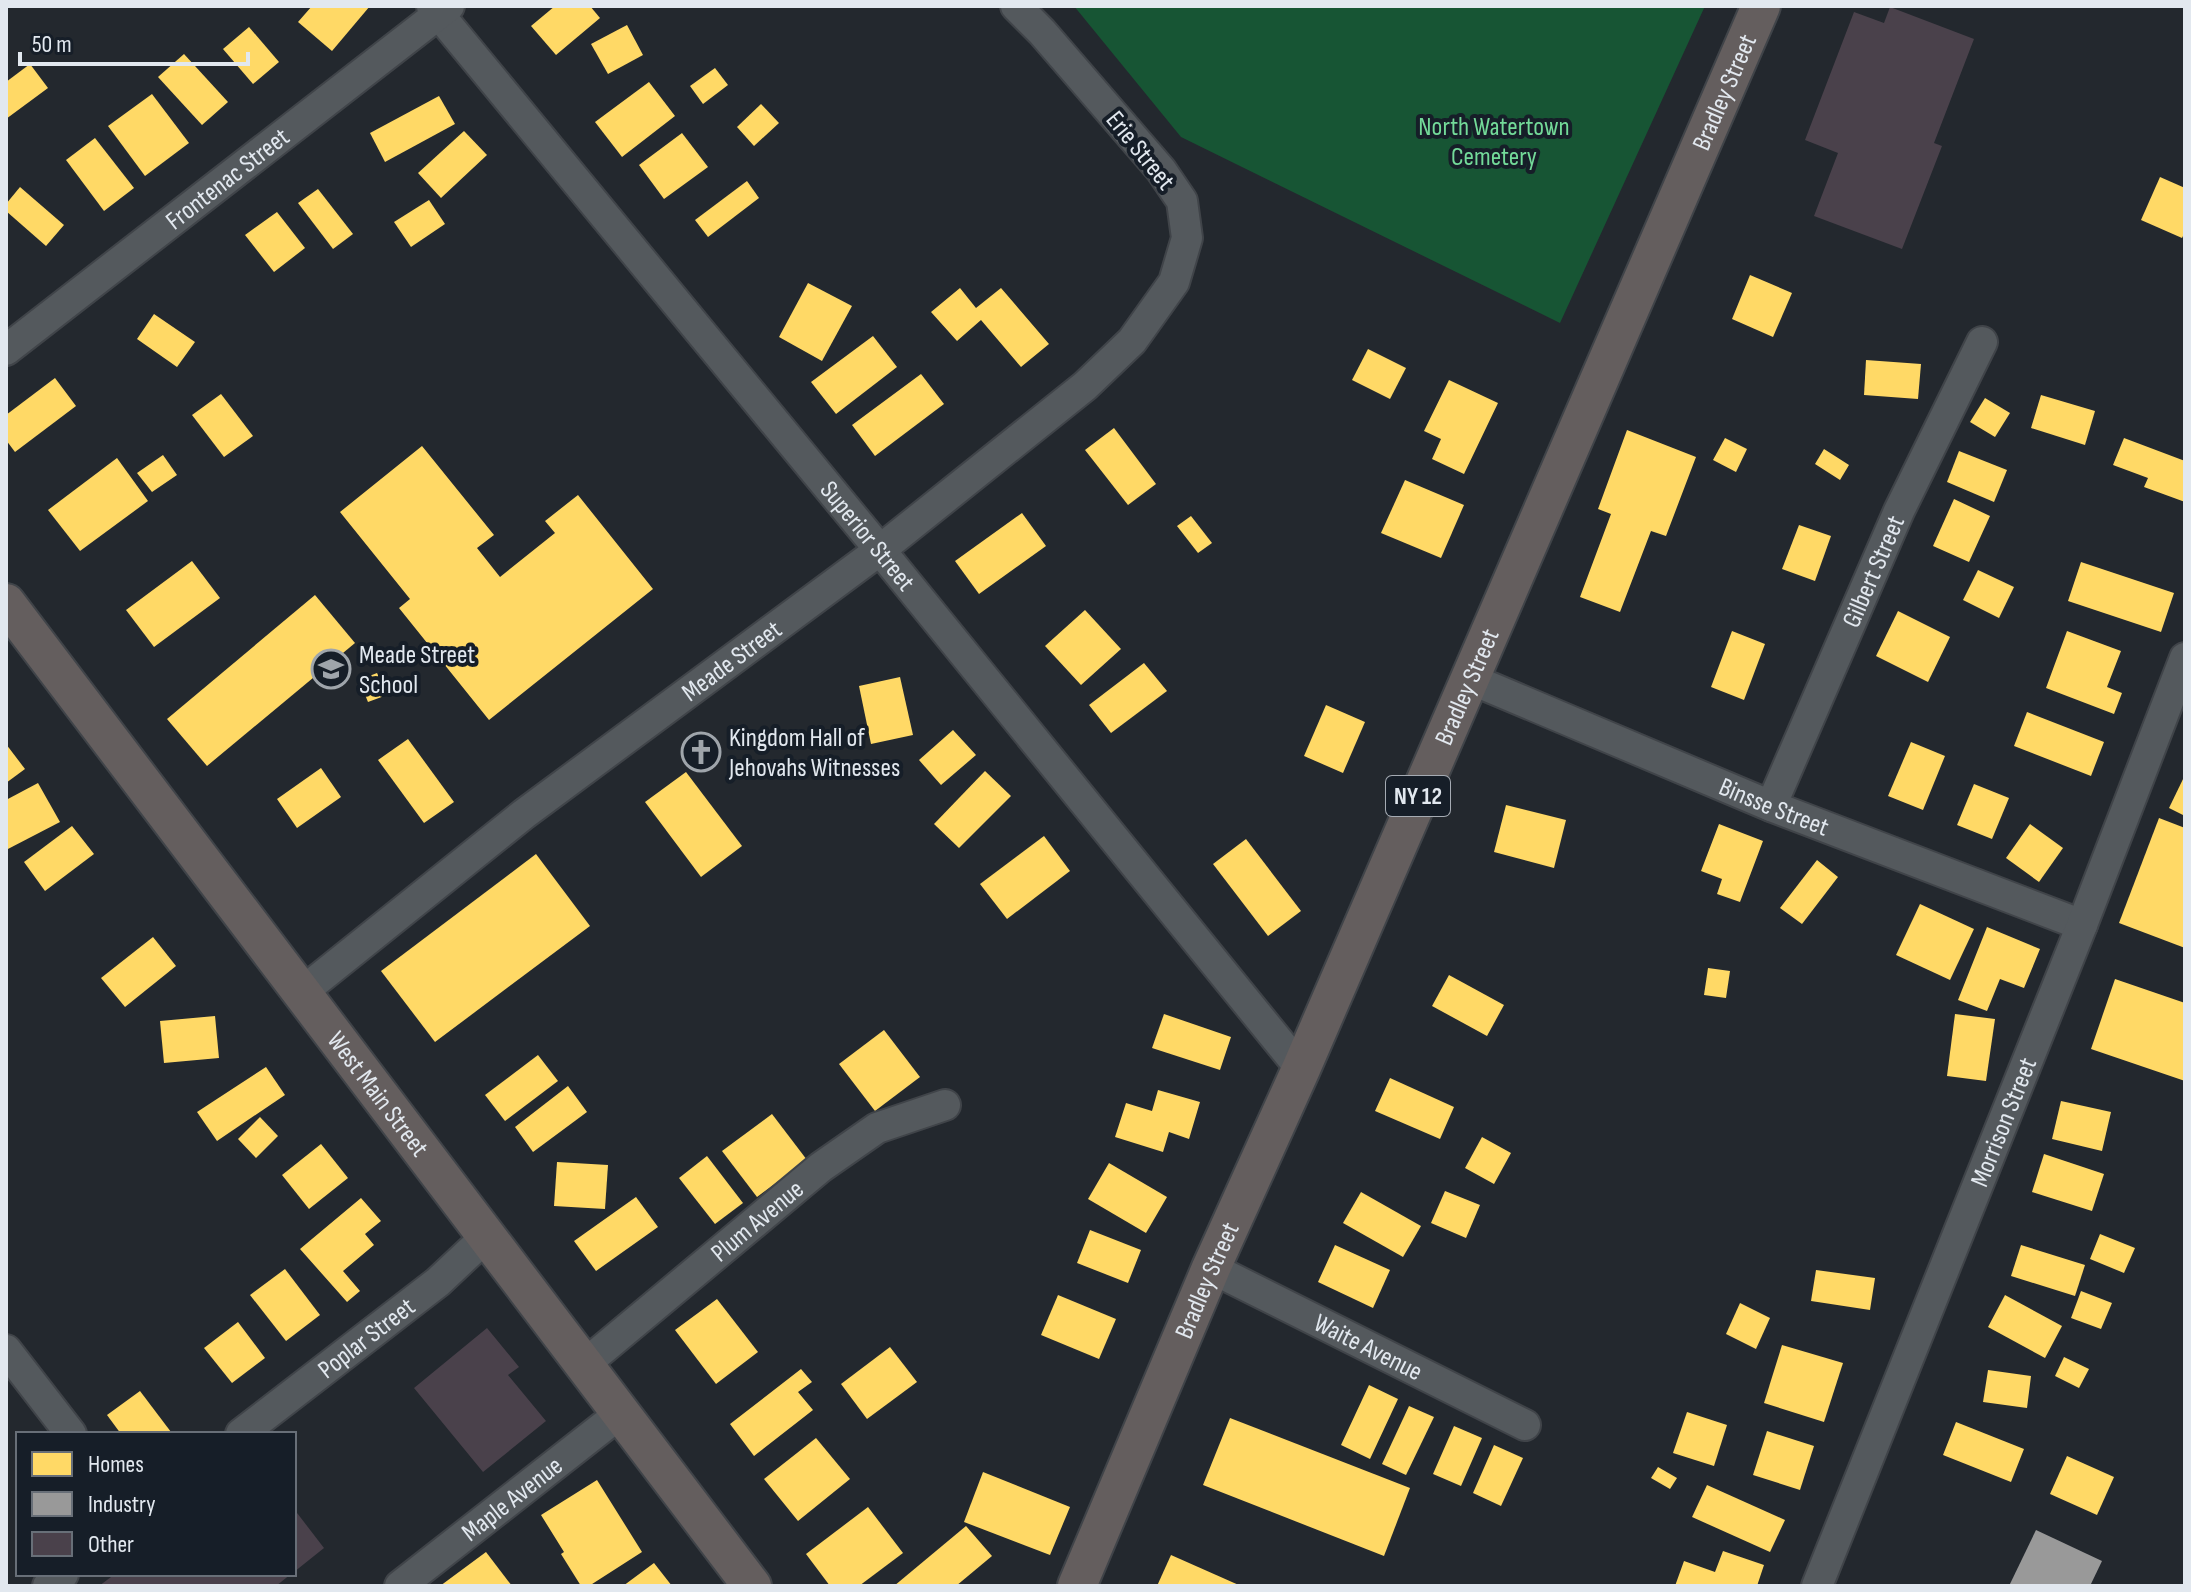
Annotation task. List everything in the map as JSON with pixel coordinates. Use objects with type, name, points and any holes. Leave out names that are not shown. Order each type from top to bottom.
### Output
[{"type":"main road","name":"Bradley Street","points":[[1077,1586],[1211,1268],[1301,1069],[1761,6]]},
{"type":"main road","name":"West Main Street","points":[[6,603],[752,1586]]},
{"type":"street","name":"Erie Street","points":[[1016,6],[1161,170],[1182,201],[1187,238],[1174,282],[1150,317]]},
{"type":"street","name":"Frontenac Street","points":[[6,350],[440,9]]},
{"type":"street","name":"Superior Street","points":[[440,9],[1301,1069]]},
{"type":"street","name":"Meade Street","points":[[301,993],[524,814],[880,550],[1085,386],[1132,341],[1150,317]]},
{"type":"street","name":"Gilbert Street","points":[[1771,806],[1899,511],[1982,342]]},
{"type":"street","name":"Morrison Street","points":[[1817,1586],[2082,925],[2185,658]]},
{"type":"street","name":"Binsse Street","points":[[1468,678],[1771,806],[2082,925]]},
{"type":"street","name":"Plum Avenue","points":[[585,1364],[821,1167],[877,1128],[945,1105]]},
{"type":"street","name":"Poplar Street","points":[[244,1432],[438,1282],[487,1236]]},
{"type":"street","name":"Waite Avenue","points":[[1211,1268],[1525,1425]]},
{"type":"street","points":[[6,1350],[69,1432]]},
{"type":"street","name":"Maple Avenue","points":[[400,1586],[622,1412]]},
{"type":"green space","name":"North Watertown Cemetery","points":[[1074,6],[1705,6],[1560,323],[1181,137]]},
{"type":"building: Homes","points":[[312,6],[370,6],[332,51],[298,22]]},
{"type":"building: Homes","points":[[555,6],[590,6],[600,18],[556,55],[531,26]]},
{"type":"building: Homes","points":[[627,25],[643,55],[608,74],[591,44]]},
{"type":"building: Homes","points":[[249,27],[279,62],[253,84],[223,49]]},
{"type":"building: Homes","points":[[184,54],[228,102],[202,125],[158,77]]},
{"type":"building: Homes","points":[[30,64],[48,88],[6,119],[6,82]]},
{"type":"building: Homes","points":[[715,68],[728,85],[703,104],[690,86]]},
{"type":"building: Homes","points":[[649,82],[675,116],[622,157],[595,122]]},
{"type":"building: Homes","points":[[152,94],[189,143],[145,176],[108,126]]},
{"type":"building: Homes","points":[[439,96],[455,124],[385,162],[370,133]]},
{"type":"building: Homes","points":[[761,104],[779,123],[754,146],[737,127]]},
{"type":"building: Homes","points":[[464,131],[487,155],[441,198],[418,173]]},
{"type":"building: Homes","points":[[682,133],[708,167],[664,199],[639,165]]},
{"type":"building: Homes","points":[[95,138],[134,188],[104,211],[66,160]]},
{"type":"building: Homes","points":[[2160,177],[2185,188],[2185,232],[2182,238],[2141,220]]},
{"type":"building: Homes","points":[[747,181],[759,198],[708,237],[695,220]]},
{"type":"building: Homes","points":[[20,187],[64,225],[46,246],[6,211],[6,204]]},
{"type":"building: Homes","points":[[318,189],[353,234],[333,249],[298,203]]},
{"type":"building: Homes","points":[[429,200],[445,224],[411,247],[394,222]]},
{"type":"building: Homes","points":[[277,212],[305,248],[274,272],[245,235]]},
{"type":"building: Homes","points":[[1750,275],[1792,293],[1773,337],[1732,319]]},
{"type":"building: Homes","points":[[808,283],[852,306],[822,361],[779,337]]},
{"type":"building: Homes","points":[[960,288],[976,308],[1001,288],[1049,344],[1021,367],[981,320],[957,341],[931,312]]},
{"type":"building: Homes","points":[[154,314],[195,342],[177,367],[137,339]]},
{"type":"building: Homes","points":[[873,336],[897,367],[836,414],[811,382]]},
{"type":"building: Homes","points":[[1368,349],[1406,368],[1390,399],[1352,380]]},
{"type":"building: Homes","points":[[1866,360],[1921,364],[1918,399],[1864,395]]},
{"type":"building: Homes","points":[[921,374],[944,404],[875,456],[852,425]]},
{"type":"building: Homes","points":[[55,378],[76,406],[15,452],[6,440],[6,415]]},
{"type":"building: Homes","points":[[1449,380],[1498,403],[1464,474],[1432,459],[1441,439],[1424,431]]},
{"type":"building: Homes","points":[[221,394],[253,436],[224,457],[192,415]]},
{"type":"building: Homes","points":[[2041,395],[2095,411],[2085,445],[2031,428]]},
{"type":"building: Homes","points":[[1985,398],[2010,413],[1995,437],[1970,422]]},
{"type":"building: Homes","points":[[1114,428],[1156,484],[1128,505],[1085,450]]},
{"type":"building: Homes","points":[[1627,430],[1696,457],[1666,536],[1651,531],[1620,612],[1580,597],[1611,514],[1598,509]]},
{"type":"building: Homes","points":[[1725,438],[1747,449],[1736,472],[1713,460]]},
{"type":"building: Homes","points":[[2124,438],[2185,461],[2185,502],[2144,487],[2148,478],[2113,465]]},
{"type":"building: Homes","points":[[422,446],[494,535],[477,548],[500,577],[555,533],[545,521],[578,495],[653,589],[489,720],[399,608],[410,599],[340,512]]},
{"type":"building: Homes","points":[[1824,449],[1849,465],[1840,480],[1815,464]]},
{"type":"building: Homes","points":[[1959,451],[2007,470],[1994,502],[1947,482]]},
{"type":"building: Homes","points":[[163,455],[177,475],[152,492],[137,473]]},
{"type":"building: Homes","points":[[117,458],[148,501],[80,551],[48,510]]},
{"type":"building: Homes","points":[[1405,480],[1464,505],[1441,558],[1381,533]]},
{"type":"building: Homes","points":[[1954,499],[1990,516],[1969,562],[1933,546]]},
{"type":"building: Homes","points":[[1022,513],[1046,546],[979,594],[955,561]]},
{"type":"building: Homes","points":[[1191,516],[1212,543],[1198,553],[1177,526]]},
{"type":"building: Homes","points":[[1799,525],[1831,536],[1815,581],[1782,569]]},
{"type":"building: Homes","points":[[192,561],[220,598],[154,647],[126,610]]},
{"type":"building: Homes","points":[[2081,562],[2174,593],[2161,632],[2068,601]]},
{"type":"building: Homes","points":[[1978,570],[2014,587],[1999,618],[1963,600]]},
{"type":"building: Homes","points":[[315,595],[355,643],[207,766],[167,719]]},
{"type":"building: Homes","points":[[1085,610],[1121,649],[1081,685],[1045,646]]},
{"type":"building: Homes","points":[[1898,611],[1950,637],[1928,682],[1876,656]]},
{"type":"building: Homes","points":[[1732,631],[1765,644],[1744,700],[1711,687]]},
{"type":"building: Homes","points":[[2067,631],[2121,651],[2107,687],[2122,693],[2114,714],[2046,688]]},
{"type":"building: Homes","points":[[1144,663],[1167,691],[1111,733],[1089,705]]},
{"type":"building: Homes","points":[[377,673],[387,695],[368,702],[359,680]]},
{"type":"building: Homes","points":[[900,677],[913,735],[871,744],[859,686]]},
{"type":"building: Homes","points":[[1326,705],[1365,722],[1343,773],[1304,756]]},
{"type":"building: Homes","points":[[2027,712],[2104,742],[2091,776],[2014,746]]},
{"type":"building: Homes","points":[[953,730],[976,755],[941,785],[919,760]]},
{"type":"building: Homes","points":[[408,739],[454,802],[424,823],[378,760]]},
{"type":"building: Homes","points":[[1911,742],[1945,756],[1923,810],[1888,796]]},
{"type":"building: Homes","points":[[6,744],[25,769],[6,783]]},
{"type":"building: Homes","points":[[321,768],[341,797],[297,828],[277,799]]},
{"type":"building: Homes","points":[[985,771],[1011,796],[959,848],[934,824]]},
{"type":"building: Homes","points":[[686,772],[742,846],[701,877],[645,802]]},
{"type":"building: Homes","points":[[2185,775],[2185,816],[2169,808]]},
{"type":"building: Homes","points":[[38,783],[60,822],[6,850],[6,800]]},
{"type":"building: Homes","points":[[1974,784],[2009,798],[1992,839],[1957,825]]},
{"type":"building: Homes","points":[[1506,805],[1566,820],[1554,868],[1494,852]]},
{"type":"building: Homes","points":[[2159,818],[2185,828],[2185,948],[2119,923]]},
{"type":"building: Homes","points":[[1719,824],[1763,841],[1740,902],[1717,894],[1722,879],[1701,871]]},
{"type":"building: Homes","points":[[2030,824],[2063,848],[2039,882],[2006,858]]},
{"type":"building: Homes","points":[[72,826],[94,854],[45,891],[24,862]]},
{"type":"building: Homes","points":[[1044,836],[1070,871],[1007,919],[980,884]]},
{"type":"building: Homes","points":[[1246,839],[1301,911],[1268,936],[1213,864]]},
{"type":"building: Homes","points":[[536,854],[590,926],[435,1042],[381,971]]},
{"type":"building: Homes","points":[[1817,860],[1838,877],[1802,924],[1780,908]]},
{"type":"building: Homes","points":[[1920,904],[1974,929],[1950,980],[1896,955]]},
{"type":"building: Homes","points":[[1987,927],[2040,949],[2024,988],[2000,979],[1987,1011],[1958,1000]]},
{"type":"building: Homes","points":[[153,937],[176,966],[125,1007],[101,978]]},
{"type":"building: Homes","points":[[1708,968],[1730,971],[1726,998],[1704,995]]},
{"type":"building: Homes","points":[[1449,975],[1504,1005],[1487,1036],[1432,1006]]},
{"type":"building: Homes","points":[[2115,979],[2185,1003],[2185,1081],[2091,1049]]},
{"type":"building: Homes","points":[[1164,1014],[1231,1037],[1220,1070],[1152,1048]]},
{"type":"building: Homes","points":[[1955,1014],[1995,1019],[1986,1081],[1947,1076]]},
{"type":"building: Homes","points":[[215,1016],[219,1058],[164,1063],[160,1021]]},
{"type":"building: Homes","points":[[884,1030],[920,1077],[875,1111],[839,1064]]},
{"type":"building: Homes","points":[[538,1055],[558,1081],[505,1121],[485,1095]]},
{"type":"building: Homes","points":[[266,1067],[285,1095],[217,1141],[197,1112]]},
{"type":"building: Homes","points":[[1390,1078],[1454,1107],[1440,1139],[1375,1111]]},
{"type":"building: Homes","points":[[568,1086],[587,1112],[533,1152],[515,1127]]},
{"type":"building: Homes","points":[[1158,1090],[1200,1102],[1189,1139],[1169,1132],[1163,1152],[1115,1137],[1126,1103],[1152,1111]]},
{"type":"building: Homes","points":[[2061,1101],[2111,1112],[2102,1151],[2052,1139]]},
{"type":"building: Homes","points":[[772,1114],[807,1160],[757,1197],[722,1151]]},
{"type":"building: Homes","points":[[260,1117],[278,1136],[256,1158],[238,1139]]},
{"type":"building: Homes","points":[[1482,1137],[1511,1153],[1494,1184],[1465,1168]]},
{"type":"building: Homes","points":[[321,1144],[348,1178],[309,1209],[282,1175]]},
{"type":"building: Homes","points":[[2044,1154],[2104,1174],[2092,1211],[2032,1192]]},
{"type":"building: Homes","points":[[707,1156],[743,1203],[715,1224],[679,1178]]},
{"type":"building: Homes","points":[[557,1162],[608,1165],[605,1209],[554,1206]]},
{"type":"building: Homes","points":[[1109,1163],[1167,1197],[1146,1233],[1088,1199]]},
{"type":"building: Homes","points":[[1445,1191],[1480,1205],[1466,1238],[1431,1223]]},
{"type":"building: Homes","points":[[1361,1192],[1421,1226],[1403,1257],[1343,1223]]},
{"type":"building: Homes","points":[[636,1197],[658,1227],[596,1271],[574,1241]]},
{"type":"building: Homes","points":[[361,1198],[381,1221],[365,1234],[374,1245],[343,1271],[360,1291],[347,1302],[300,1249]]},
{"type":"building: Homes","points":[[1090,1230],[1141,1250],[1128,1283],[1077,1263]]},
{"type":"building: Homes","points":[[2100,1234],[2135,1248],[2124,1273],[2090,1259]]},
{"type":"building: Homes","points":[[1335,1245],[1390,1270],[1373,1308],[1318,1282]]},
{"type":"building: Homes","points":[[2021,1245],[2085,1265],[2075,1296],[2011,1276]]},
{"type":"building: Homes","points":[[285,1269],[320,1315],[286,1341],[250,1295]]},
{"type":"building: Homes","points":[[1816,1270],[1875,1278],[1870,1310],[1811,1301]]},
{"type":"building: Homes","points":[[2081,1291],[2112,1303],[2101,1329],[2071,1318]]},
{"type":"building: Homes","points":[[1058,1295],[1116,1319],[1099,1359],[1041,1335]]},
{"type":"building: Homes","points":[[2005,1295],[2062,1326],[2045,1358],[1988,1327]]},
{"type":"building: Homes","points":[[717,1299],[758,1352],[716,1384],[675,1330]]},
{"type":"building: Homes","points":[[1740,1303],[1770,1318],[1756,1349],[1726,1334]]},
{"type":"building: Homes","points":[[238,1322],[265,1358],[232,1383],[204,1348]]},
{"type":"building: Homes","points":[[1782,1345],[1843,1363],[1824,1422],[1764,1403]]},
{"type":"building: Homes","points":[[890,1347],[917,1382],[867,1419],[841,1384]]},
{"type":"building: Homes","points":[[2064,1357],[2089,1369],[2079,1388],[2055,1376]]},
{"type":"building: Homes","points":[[801,1369],[812,1382],[798,1392],[813,1410],[754,1456],[730,1424]]},
{"type":"building: Homes","points":[[1988,1370],[2031,1376],[2027,1408],[1983,1402]]},
{"type":"building: Homes","points":[[1369,1385],[1398,1399],[1370,1459],[1341,1445]]},
{"type":"building: Homes","points":[[140,1391],[171,1432],[120,1432],[107,1415]]},
{"type":"building: Homes","points":[[1409,1406],[1434,1417],[1406,1475],[1382,1464]]},
{"type":"building: Homes","points":[[1687,1412],[1727,1425],[1714,1466],[1673,1453]]},
{"type":"building: Homes","points":[[1230,1418],[1410,1488],[1384,1556],[1203,1485]]},
{"type":"building: Homes","points":[[1956,1422],[2024,1449],[2011,1482],[1943,1455]]},
{"type":"building: Homes","points":[[1454,1426],[1482,1438],[1461,1486],[1433,1474]]},
{"type":"building: Homes","points":[[1767,1431],[1814,1446],[1800,1490],[1753,1475]]},
{"type":"building: Homes","points":[[816,1438],[850,1479],[798,1521],[764,1479]]},
{"type":"building: Homes","points":[[1494,1445],[1523,1458],[1501,1506],[1473,1493]]},
{"type":"building: Homes","points":[[2067,1456],[2114,1477],[2097,1515],[2050,1494]]},
{"type":"building: Homes","points":[[1658,1467],[1677,1478],[1670,1489],[1651,1478]]},
{"type":"building: Homes","points":[[983,1472],[1070,1507],[1050,1555],[964,1522]]},
{"type":"building: Homes","points":[[597,1480],[642,1552],[589,1586],[581,1586],[541,1515]]},
{"type":"building: Homes","points":[[1707,1485],[1785,1520],[1770,1552],[1692,1517]]},
{"type":"building: Homes","points":[[868,1507],[903,1553],[859,1586],[830,1586],[806,1554]]},
{"type":"building: Homes","points":[[966,1526],[992,1556],[956,1586],[894,1586]]},
{"type":"building: Homes","points":[[1723,1551],[1764,1565],[1757,1586],[1675,1586],[1684,1561],[1715,1572]]},
{"type":"building: Homes","points":[[486,1552],[512,1586],[440,1586]]},
{"type":"building: Homes","points":[[1171,1555],[1241,1586],[1157,1586]]},
{"type":"building: Homes","points":[[654,1563],[672,1586],[623,1586]]},
{"type":"building: Industry","points":[[2036,1530],[2102,1561],[2090,1586],[2009,1586]]},
{"type":"building: Other","points":[[1890,7],[1974,39],[1934,143],[1942,146],[1902,249],[1814,216],[1838,153],[1805,140],[1854,12],[1884,23]]},
{"type":"building: Other","points":[[487,1328],[519,1367],[508,1375],[546,1421],[483,1472],[414,1388]]},
{"type":"building: Other","points":[[296,1512],[324,1548],[296,1570]]},
{"type":"building: Other","points":[[112,1576],[288,1576],[276,1586],[99,1586]]},
{"type":"place","name":"Meade Street School","points":[[331,669]]},
{"type":"place","name":"Kingdom Hall of Jehovahs Witnesses","points":[[701,752]]}]
